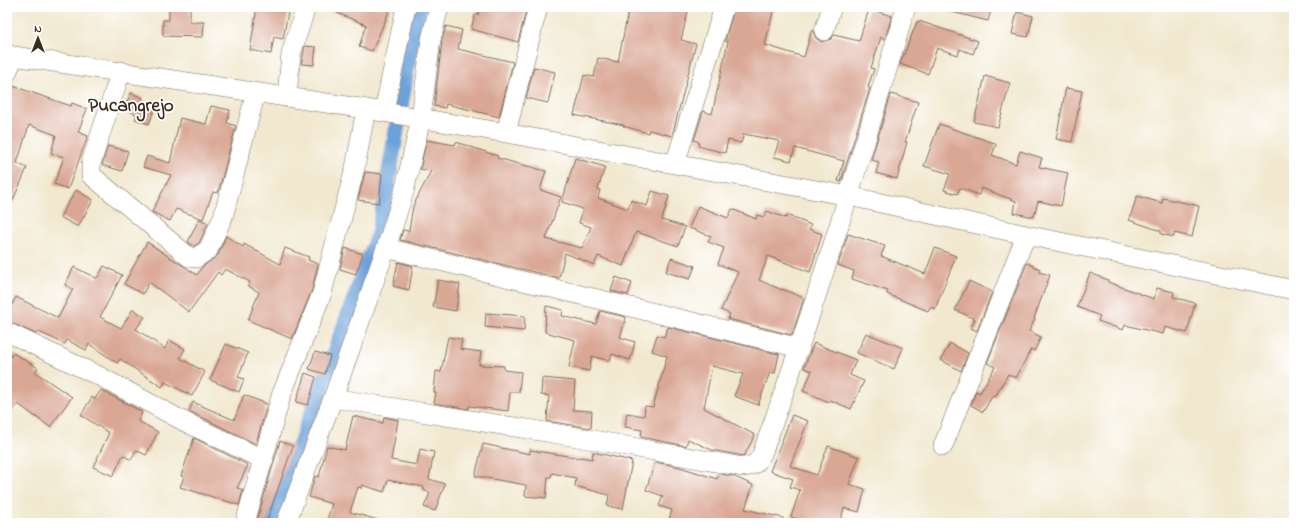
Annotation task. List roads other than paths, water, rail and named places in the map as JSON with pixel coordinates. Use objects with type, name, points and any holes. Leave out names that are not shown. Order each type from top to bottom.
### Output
[{"type":"street","points":[[287,96],[291,54],[306,7]]},
{"type":"street","points":[[245,523],[281,396],[322,293],[355,168],[379,111],[406,7]]},
{"type":"street","points":[[286,523],[333,398],[386,248],[404,192],[431,39],[439,7]]},
{"type":"street","points":[[506,133],[538,7]]},
{"type":"street","points":[[674,164],[724,7]]},
{"type":"street","points":[[824,31],[832,7]]},
{"type":"street","points":[[333,398],[571,436],[743,467],[752,466],[758,462],[800,348],[849,196],[906,7]]},
{"type":"street","points":[[9,61],[121,71],[417,117],[849,196],[1026,235],[1294,290]]},
{"type":"street","points":[[121,71],[91,163],[91,175],[189,257],[196,258],[208,250],[223,217],[256,92]]},
{"type":"street","points":[[943,446],[1026,235]]},
{"type":"street","points":[[386,248],[800,348]]},
{"type":"street","points":[[7,332],[101,377],[185,422],[264,460]]},
{"type":"waterway","points":[[271,523],[379,233],[415,21],[420,7]]},
{"type":"district","name":"Pucangrejo","points":[[131,106]]}]
